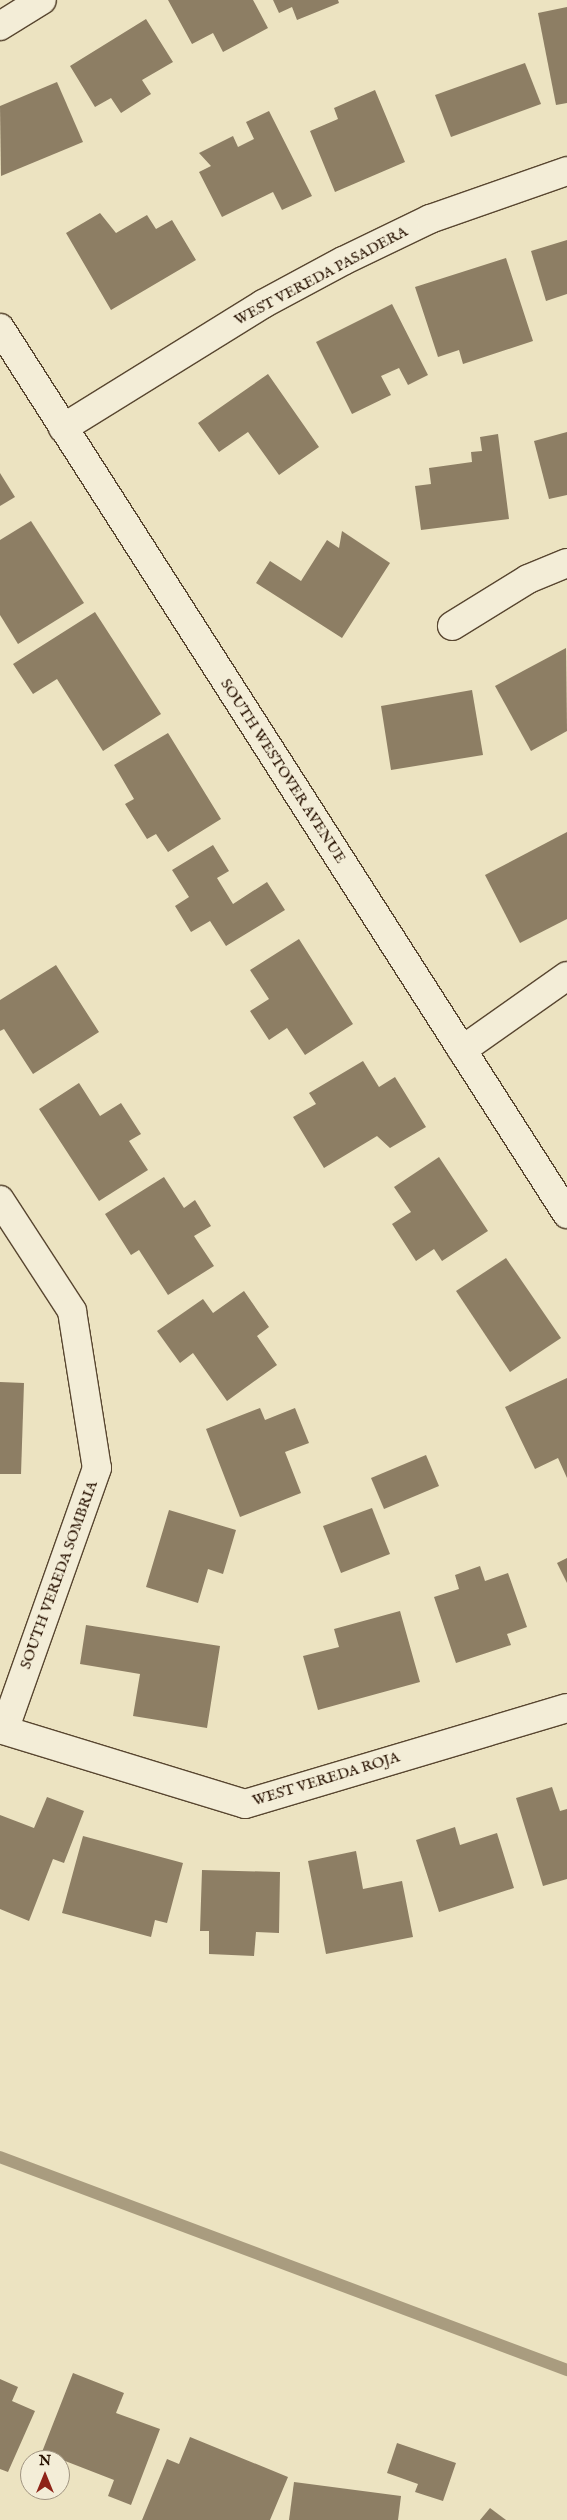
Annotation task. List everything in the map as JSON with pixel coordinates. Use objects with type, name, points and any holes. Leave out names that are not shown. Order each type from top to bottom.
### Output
[{"type":"street","points":[[0,26],[42,0]]},
{"type":"street","name":"WEST VEREDA PASADERA","points":[[63,428],[263,304],[343,261],[438,216],[567,171]]},
{"type":"street","name":"SOUTH WESTOVER AVENUE","points":[[0,328],[567,1214]]},
{"type":"street","points":[[452,626],[528,579],[567,563]]},
{"type":"street","points":[[462,1050],[567,976]]},
{"type":"street","name":"SOUTH VEREDA SOMBRIA","points":[[0,1200],[72,1311],[97,1468],[2,1730]]},
{"type":"street","name":"WEST VEREDA ROJA","points":[[2,1730],[245,1804],[567,1708]]},
{"type":"building","points":[[168,0],[253,0],[268,28],[223,52],[213,33],[192,44]]},
{"type":"building","points":[[273,0],[338,0],[339,3],[297,20],[292,7],[279,13]]},
{"type":"building","points":[[567,7],[567,103],[556,105],[538,13]]},
{"type":"building","points":[[146,19],[173,62],[142,80],[151,94],[121,113],[111,98],[95,107],[70,66]]},
{"type":"building","points":[[525,63],[541,104],[451,137],[435,95]]},
{"type":"building","points":[[57,82],[83,142],[1,176],[0,106]]},
{"type":"building","points":[[375,90],[405,162],[335,192],[310,131],[338,119],[334,108]]},
{"type":"building","points":[[269,111],[312,196],[282,210],[273,192],[222,217],[199,172],[211,166],[199,153],[233,136],[238,147],[254,139],[246,122]]},
{"type":"building","points":[[100,213],[116,233],[147,215],[156,229],[172,220],[196,260],[111,310],[66,233]]},
{"type":"building","points":[[567,240],[567,294],[546,301],[531,251]]},
{"type":"building","points":[[506,258],[533,341],[463,364],[459,350],[438,357],[415,287]]},
{"type":"building","points":[[392,304],[428,375],[408,385],[399,368],[381,376],[391,395],[352,414],[316,342]]},
{"type":"building","points":[[268,374],[319,447],[279,475],[248,432],[219,452],[198,423]]},
{"type":"building","points":[[567,432],[567,495],[549,499],[534,441]]},
{"type":"building","points":[[498,434],[509,519],[421,530],[415,486],[431,484],[429,468],[472,462],[471,452],[482,451],[480,437]]},
{"type":"building","points":[[0,473],[15,497],[0,506]]},
{"type":"building","points":[[31,521],[84,603],[18,644],[0,615],[0,540]]},
{"type":"building","points":[[342,531],[390,563],[342,638],[256,583],[270,561],[301,581],[327,540],[339,548]]},
{"type":"building","points":[[95,612],[161,714],[103,751],[57,679],[33,694],[13,664]]},
{"type":"building","points":[[566,648],[567,731],[531,751],[495,686]]},
{"type":"building","points":[[472,690],[483,755],[391,770],[381,706]]},
{"type":"building","points":[[168,733],[221,819],[168,852],[156,834],[147,839],[125,804],[134,799],[114,765]]},
{"type":"building","points":[[567,832],[567,919],[520,943],[485,875]]},
{"type":"building","points":[[213,845],[229,871],[217,878],[233,904],[267,882],[285,910],[226,946],[210,921],[191,932],[175,906],[189,897],[172,870]]},
{"type":"building","points":[[299,939],[353,1024],[305,1055],[287,1028],[269,1040],[250,1011],[269,999],[250,970]]},
{"type":"building","points":[[56,965],[99,1032],[33,1074],[4,1029],[0,1031],[0,1000]]},
{"type":"building","points":[[363,1061],[379,1087],[395,1077],[426,1127],[390,1148],[377,1136],[324,1168],[293,1117],[316,1104],[309,1093]]},
{"type":"building","points":[[79,1083],[100,1116],[121,1103],[141,1134],[129,1141],[148,1170],[99,1201],[39,1109]]},
{"type":"building","points":[[439,1157],[488,1231],[442,1261],[434,1249],[416,1261],[392,1224],[411,1212],[394,1187]]},
{"type":"building","points":[[164,1177],[184,1208],[195,1200],[211,1226],[194,1236],[214,1266],[168,1295],[139,1250],[131,1255],[105,1214]]},
{"type":"building","points":[[506,1258],[561,1338],[510,1372],[456,1291]]},
{"type":"building","points":[[244,1291],[269,1327],[257,1336],[277,1365],[227,1401],[193,1353],[180,1363],[157,1331],[203,1299],[213,1313]]},
{"type":"building","points":[[567,1378],[567,1478],[558,1458],[535,1469],[505,1407]]},
{"type":"building","points":[[0,1382],[24,1383],[21,1474],[0,1474]]},
{"type":"building","points":[[260,1408],[265,1420],[295,1408],[309,1443],[285,1452],[301,1493],[240,1517],[206,1429]]},
{"type":"building","points":[[426,1455],[439,1486],[384,1509],[371,1478]]},
{"type":"building","points":[[372,1508],[390,1554],[341,1573],[323,1526]]},
{"type":"building","points":[[169,1510],[236,1530],[223,1574],[208,1569],[198,1603],[146,1587]]},
{"type":"building","points":[[567,1558],[567,1583],[557,1563]]},
{"type":"building","points":[[480,1566],[485,1581],[508,1573],[527,1627],[507,1634],[511,1645],[456,1663],[434,1597],[459,1589],[455,1575]]},
{"type":"building","points":[[400,1611],[420,1682],[318,1710],[303,1656],[339,1647],[334,1629]]},
{"type":"building","points":[[86,1625],[220,1646],[207,1728],[133,1716],[140,1674],[80,1664]]},
{"type":"building","points":[[552,1787],[560,1811],[567,1809],[567,1879],[543,1886],[516,1798]]},
{"type":"building","points":[[47,1797],[84,1811],[64,1863],[53,1859],[29,1921],[0,1909],[0,1815],[34,1828]]},
{"type":"building","points":[[455,1827],[460,1845],[497,1833],[514,1888],[439,1912],[416,1840]]},
{"type":"building","points":[[83,1836],[183,1863],[167,1923],[155,1920],[151,1937],[62,1913]]},
{"type":"building","points":[[356,1851],[363,1889],[402,1881],[413,1937],[326,1954],[308,1861]]},
{"type":"building","points":[[202,1870],[280,1872],[279,1933],[256,1932],[254,1956],[209,1954],[209,1931],[200,1931]]},
{"type":"building","points":[[73,2373],[124,2393],[116,2413],[160,2429],[131,2505],[108,2496],[114,2480],[70,2463],[70,2450],[43,2450]]},
{"type":"building","points":[[0,2379],[18,2387],[12,2401],[35,2411],[8,2472],[0,2469]]},
{"type":"building","points":[[190,2437],[288,2477],[270,2520],[142,2520],[167,2459],[179,2464]]},
{"type":"building","points":[[397,2443],[456,2463],[443,2501],[415,2492],[418,2484],[387,2473]]},
{"type":"building","points":[[294,2482],[401,2496],[398,2520],[289,2520]]},
{"type":"building","points":[[490,2508],[506,2520],[480,2520]]},
{"type":"waterway","points":[[0,2157],[567,2370]]}]
